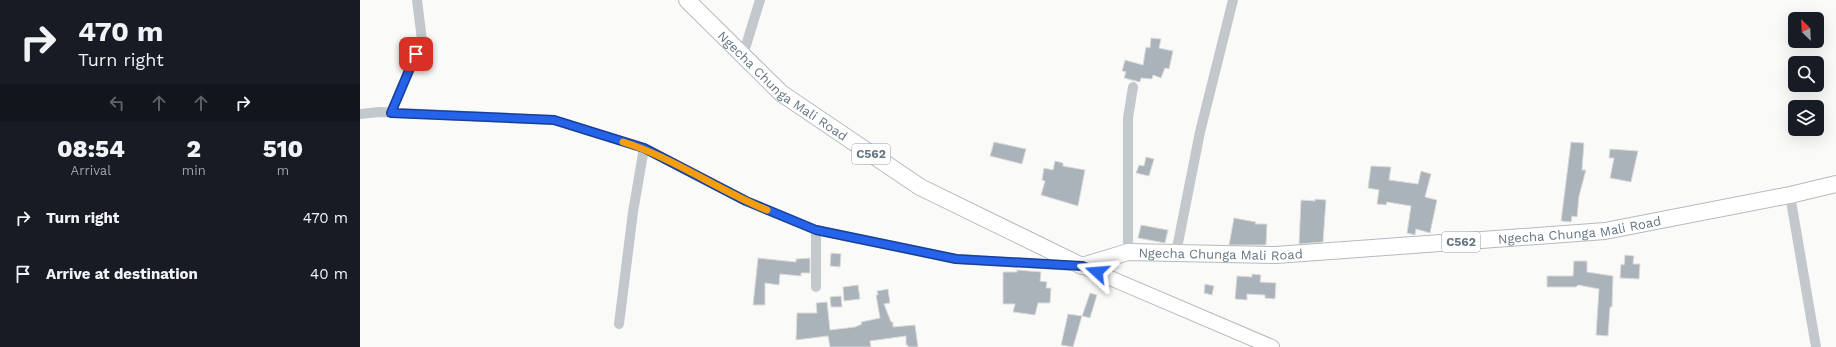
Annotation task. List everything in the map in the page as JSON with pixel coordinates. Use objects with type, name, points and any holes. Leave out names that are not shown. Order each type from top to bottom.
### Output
[{"type":"main road","name":"Ngecha Chunga Mali Road","points":[[688,0],[781,93],[920,187],[1082,266],[1128,252],[1276,256],[1605,231],[1790,195],[1836,184]]},
{"type":"street","points":[[391,113],[422,40],[417,0]]},
{"type":"street","points":[[743,55],[760,0]]},
{"type":"street","points":[[1176,254],[1200,132],[1233,0]]},
{"type":"street","points":[[1128,252],[1128,118],[1132,87]]},
{"type":"street","points":[[360,114],[391,113],[554,120],[644,148],[746,201],[816,230],[956,259],[1082,266],[1272,347]]},
{"type":"street","points":[[619,324],[633,212],[644,148]]},
{"type":"street","points":[[1790,195],[1816,347]]},
{"type":"street","points":[[816,230],[816,287]]},
{"type":"building","points":[[1151,38],[1161,39],[1159,48],[1173,51],[1169,69],[1165,68],[1161,78],[1153,75],[1152,79],[1141,78],[1140,82],[1124,78],[1126,72],[1122,71],[1125,60],[1143,65],[1146,47],[1150,48]]},
{"type":"building","points":[[994,142],[1026,149],[1022,164],[990,156]]},
{"type":"building","points":[[1571,142],[1584,143],[1582,170],[1586,170],[1579,196],[1577,217],[1572,216],[1571,222],[1561,221]]},
{"type":"building","points":[[1610,149],[1638,151],[1631,182],[1610,178],[1614,158],[1609,158]]},
{"type":"building","points":[[1146,157],[1154,159],[1149,176],[1136,173],[1139,165],[1144,166]]},
{"type":"building","points":[[1055,161],[1063,163],[1063,166],[1085,170],[1078,206],[1041,195],[1045,181],[1042,180],[1044,168],[1053,170]]},
{"type":"building","points":[[1371,166],[1391,167],[1389,180],[1418,184],[1421,171],[1431,174],[1425,197],[1437,200],[1430,233],[1416,229],[1415,235],[1407,233],[1411,206],[1387,202],[1386,205],[1377,204],[1379,190],[1368,188]]},
{"type":"building","points":[[1315,199],[1326,200],[1323,242],[1299,244],[1301,200],[1315,201]]},
{"type":"building","points":[[1234,218],[1256,222],[1255,224],[1267,224],[1266,245],[1229,245]]},
{"type":"building","points":[[1141,225],[1168,230],[1165,243],[1138,238]]},
{"type":"building","points":[[831,253],[841,254],[840,267],[830,266]]},
{"type":"building","points":[[1625,255],[1634,256],[1633,264],[1640,264],[1639,279],[1620,278],[1621,264],[1624,265]]},
{"type":"building","points":[[758,258],[796,262],[796,259],[810,258],[810,273],[801,273],[801,276],[780,274],[779,285],[765,283],[765,305],[753,305]]},
{"type":"building","points":[[1574,261],[1587,261],[1587,272],[1613,276],[1612,307],[1610,307],[1608,336],[1596,335],[1599,289],[1578,285],[1576,287],[1547,287],[1547,276],[1573,276]]},
{"type":"building","points":[[1017,270],[1041,272],[1040,281],[1047,282],[1046,288],[1051,288],[1050,303],[1038,303],[1035,315],[1013,312],[1015,304],[1003,304],[1003,272],[1017,272]]},
{"type":"building","points":[[1252,274],[1261,275],[1260,282],[1276,283],[1275,299],[1265,298],[1265,295],[1247,294],[1247,300],[1235,299],[1237,276],[1252,277]]},
{"type":"building","points":[[1205,284],[1214,286],[1212,295],[1204,293]]},
{"type":"building","points":[[858,285],[860,299],[844,301],[843,287]]},
{"type":"building","points":[[888,289],[890,303],[884,304],[891,322],[893,322],[893,327],[915,325],[918,347],[908,347],[908,345],[906,345],[906,336],[870,341],[871,347],[830,347],[828,336],[796,340],[797,313],[817,313],[816,303],[827,302],[830,330],[855,327],[862,324],[861,322],[880,318],[876,295],[878,295],[877,291]]},
{"type":"building","points":[[1090,293],[1097,295],[1090,318],[1082,316]]},
{"type":"building","points":[[841,296],[842,307],[831,307],[830,297]]},
{"type":"building","points":[[1068,314],[1082,316],[1073,347],[1061,345]]},
{"type":"slow traffic","points":[[623,142],[644,148],[746,201],[767,210]]},
{"type":"route","points":[[416,54],[391,113],[554,120],[644,148],[746,201],[816,230],[858,240],[956,259],[1082,266],[1097,272]]}]
